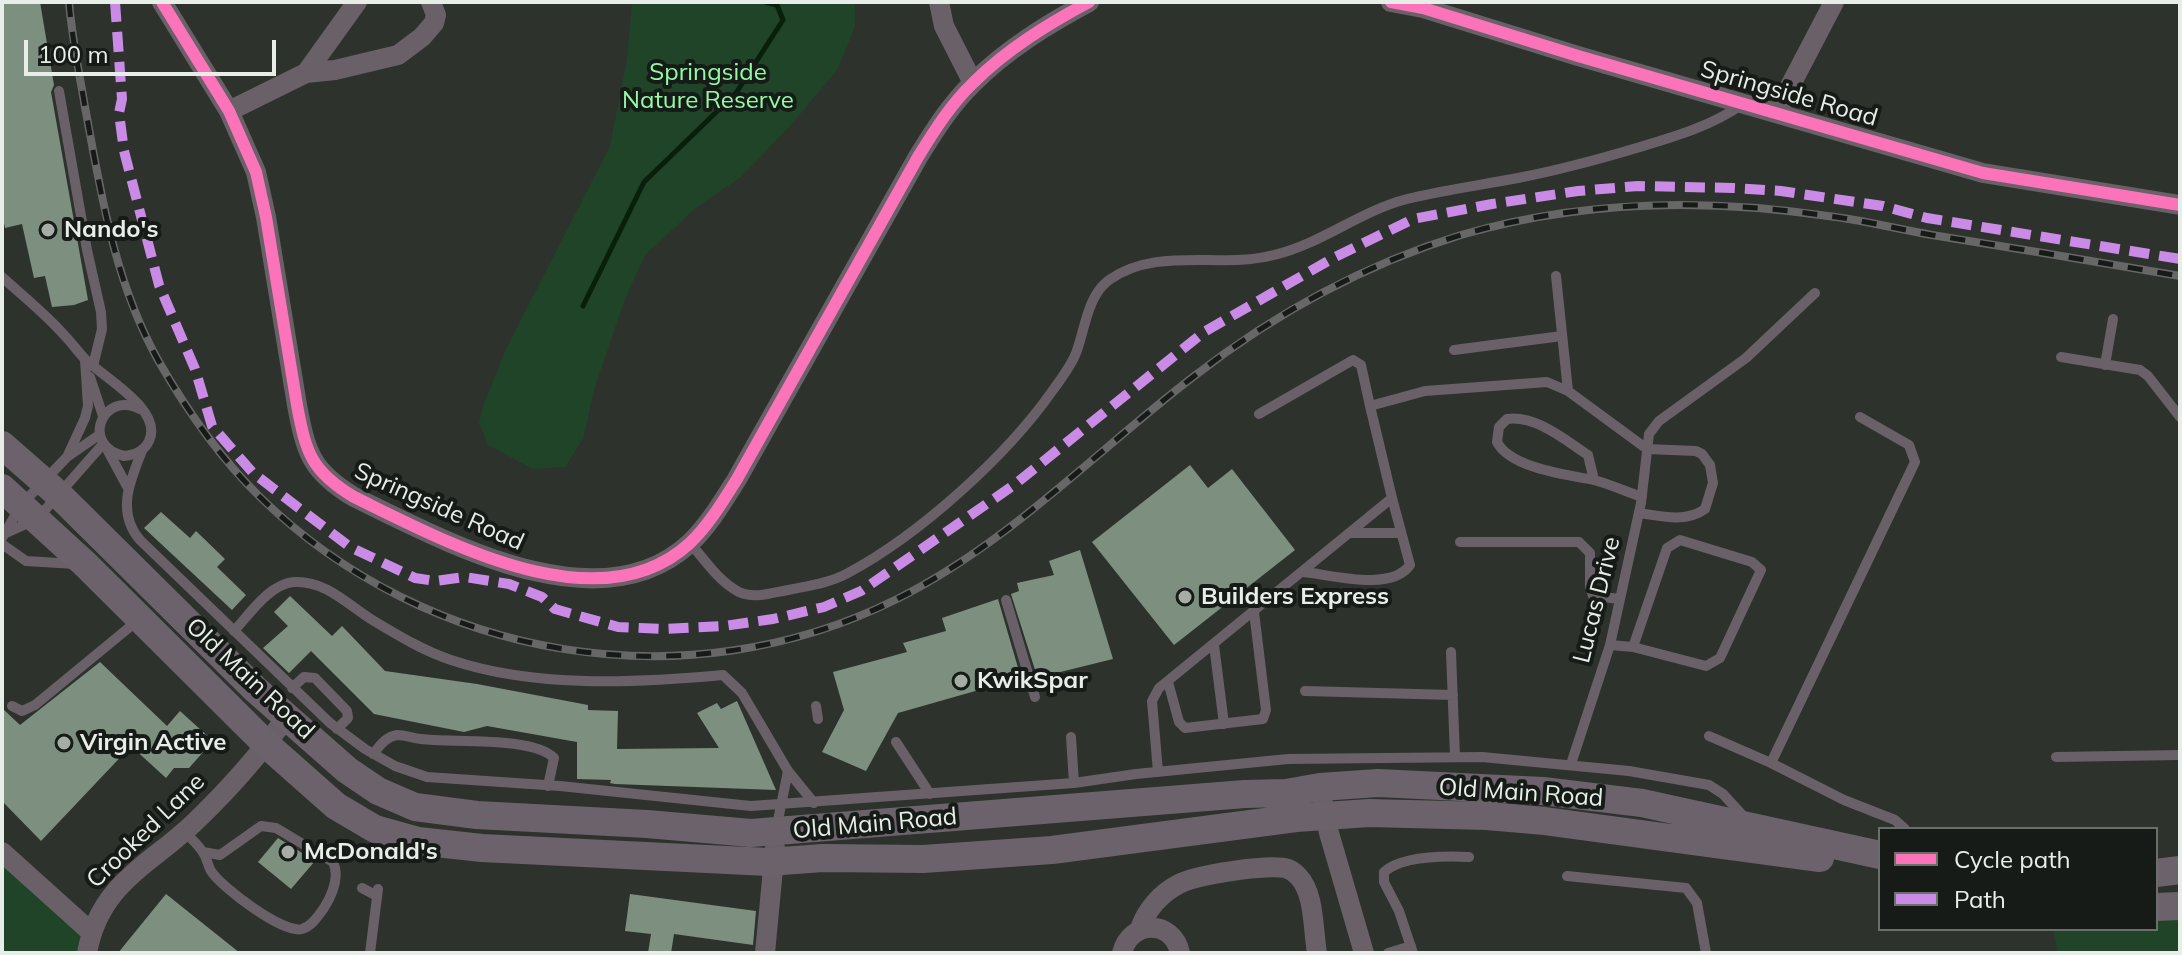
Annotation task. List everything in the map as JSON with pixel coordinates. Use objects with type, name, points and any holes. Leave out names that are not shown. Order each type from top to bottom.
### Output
[{"type":"main road","name":"Old Main Road","points":[[2,445],[51,487],[255,689],[363,781],[415,807],[477,815],[751,833],[779,818],[1286,793],[1378,783],[1543,791],[1642,803],[1878,855]]},
{"type":"main road","name":"Old Main Road","points":[[20,504],[85,564],[267,745],[336,806],[375,829],[418,841],[482,848],[774,861],[976,857],[1326,815],[1487,816],[1545,821],[1878,867]]},
{"type":"main road","points":[[2158,873],[2180,870]]},
{"type":"main road","points":[[2158,907],[2180,906]]},
{"type":"street","name":"Springside Road","points":[[162,2],[229,111],[256,172],[302,430],[321,473],[354,497],[462,547],[518,567],[564,577],[611,578],[659,564],[690,543],[715,514],[941,121],[973,83],[1030,37],[1089,2]]},
{"type":"street","points":[[306,73],[357,2]]},
{"type":"street","points":[[229,111],[306,73],[398,55],[422,37],[434,23],[436,15],[431,2]]},
{"type":"street","points":[[939,2],[944,26],[973,83]]},
{"type":"street","name":"Springside Road","points":[[1391,2],[1423,8],[1983,173],[2180,205]]},
{"type":"street","points":[[1776,113],[1834,2]]},
{"type":"street","name":"Crooked Lane","points":[[90,943],[99,915],[118,888],[155,853],[197,821],[267,745],[287,716]]},
{"type":"street","points":[[1320,787],[1364,953]]},
{"type":"street","points":[[765,953],[779,818]]},
{"type":"street","points":[[2,852],[90,943]]},
{"type":"street","points":[[1140,929],[1150,908],[1176,885],[1192,878],[1283,868],[1296,874],[1307,891],[1317,953]]},
{"type":"street","points":[[1122,953],[1127,939],[1148,927],[1164,930],[1176,941],[1180,953]]},
{"type":"lane","points":[[3,539],[20,504],[51,487],[67,457],[88,411],[89,363],[102,329],[59,91]]},
{"type":"lane","points":[[690,543],[725,582],[739,592],[754,596],[809,586],[846,575],[892,545],[945,504],[1021,432],[1075,357],[1083,326],[1100,288],[1120,273],[1139,265],[1167,260],[1204,261],[1272,256],[1309,244],[1361,217],[1404,200],[1573,166],[1690,132],[1722,119],[1744,103]]},
{"type":"lane","points":[[1556,276],[1568,391]]},
{"type":"lane","points":[[2,277],[64,334],[89,363],[127,393],[148,418],[151,429],[149,441],[128,488],[127,518],[131,529],[337,729],[395,766],[427,777],[751,806],[779,818],[814,803],[1074,783],[1316,758],[1455,757],[1571,764],[1709,785],[1723,794],[1752,825]]},
{"type":"lane","points":[[1647,446],[1649,434],[1659,421],[1746,358],[1815,293]]},
{"type":"lane","points":[[2105,365],[2113,319]]},
{"type":"lane","points":[[1454,350],[1562,336]]},
{"type":"lane","points":[[2061,357],[2144,373],[2180,417]]},
{"type":"lane","points":[[1259,414],[1353,360],[1361,365],[1410,565],[1405,573],[1378,581],[1304,572]]},
{"type":"lane","points":[[89,363],[103,416],[103,442],[128,488]]},
{"type":"lane","points":[[1370,406],[1425,391],[1547,382],[1568,391],[1647,446],[1698,452],[1710,465],[1713,483],[1709,503],[1700,513],[1676,518],[1639,513]]},
{"type":"lane","points":[[103,416],[120,405],[140,409]]},
{"type":"lane","points":[[1771,763],[1915,462],[1909,445],[1860,417]]},
{"type":"lane","points":[[1594,480],[1588,455],[1535,423],[1515,418],[1507,419],[1499,427],[1497,442],[1507,455],[1642,497]]},
{"type":"lane","points":[[67,457],[103,442]]},
{"type":"lane","points":[[103,442],[124,456],[142,451]]},
{"type":"lane","points":[[3,539],[20,504],[51,487],[103,442]]},
{"type":"lane","name":"Lucas Drive","points":[[1571,764],[1610,645],[1642,497],[1647,446]]},
{"type":"lane","points":[[1158,772],[1152,701],[1159,688],[1392,498]]},
{"type":"lane","points":[[1350,533],[1401,533]]},
{"type":"lane","points":[[3,539],[26,561],[85,564]]},
{"type":"lane","points":[[1610,645],[1633,647],[1706,666],[1714,664],[1720,658],[1761,570],[1752,562],[1695,544],[1680,540],[1674,543],[1667,548],[1633,647]]},
{"type":"lane","points":[[1460,542],[1579,542],[1590,553],[1593,596],[1620,599]]},
{"type":"lane","points":[[234,631],[274,589],[299,582],[334,593],[372,620],[422,648],[485,670],[574,681],[669,680],[723,675],[742,693],[788,771],[814,803]]},
{"type":"lane","points":[[1006,600],[1035,697]]},
{"type":"lane","points":[[1168,682],[1179,722],[1185,728],[1256,721],[1266,715],[1254,612]]},
{"type":"lane","points":[[12,706],[22,711],[35,705],[139,619]]},
{"type":"lane","points":[[1214,645],[1224,724]]},
{"type":"lane","points":[[1451,652],[1455,757]]},
{"type":"lane","points":[[292,688],[304,677],[315,678],[347,711],[348,718],[337,729]]},
{"type":"lane","points":[[1305,691],[1453,695]]},
{"type":"lane","points":[[816,706],[818,719]]},
{"type":"lane","points":[[373,754],[385,740],[399,735],[506,743],[539,749],[554,758],[548,786]]},
{"type":"lane","points":[[1709,736],[1844,800],[1895,820],[1903,827]]},
{"type":"lane","points":[[1071,737],[1074,783]]},
{"type":"lane","points":[[896,742],[930,794]]},
{"type":"lane","points":[[2056,757],[2180,755]]},
{"type":"lane","points":[[1316,758],[1320,787]]},
{"type":"lane","points":[[779,818],[788,771]]},
{"type":"lane","points":[[184,831],[203,852],[216,877],[255,908],[288,928],[304,929],[313,922],[327,903],[335,884],[333,862],[276,828],[261,826],[220,855],[203,852]]},
{"type":"lane","points":[[1388,953],[1412,949],[1399,911],[1384,882],[1384,872],[1400,863],[1438,856],[1469,857]]},
{"type":"lane","points":[[1567,876],[1686,888],[1697,903],[1706,953]]},
{"type":"lane","points":[[362,888],[377,892],[370,953]]},
{"type":"green space","name":"Springside Nature Reserve","points":[[632,2],[855,2],[855,27],[837,70],[790,126],[741,177],[697,207],[645,255],[624,302],[595,387],[583,439],[565,467],[533,469],[488,445],[479,423],[506,349],[610,146],[627,59]]},
{"type":"green space","points":[[2,852],[92,933],[87,953],[2,953]]},
{"type":"green space","points":[[2180,906],[2180,953],[2058,953],[2053,931],[2158,931],[2158,907]]},
{"type":"building","points":[[2,2],[40,2],[54,85],[51,92],[88,300],[74,305],[52,307],[45,276],[34,278],[22,224],[5,228],[2,213]]},
{"type":"building","name":"Builders Express","points":[[1190,465],[1208,488],[1232,469],[1295,550],[1174,645],[1092,542]]},
{"type":"building","points":[[161,512],[190,538],[196,531],[225,559],[217,567],[246,595],[232,610],[144,528]]},
{"type":"building","points":[[1080,550],[1113,659],[1044,676],[1043,672],[1036,673],[1011,594],[1019,591],[1017,583],[1054,575],[1049,561]]},
{"type":"building","points":[[290,596],[332,636],[342,626],[385,671],[588,705],[588,710],[618,711],[617,749],[719,748],[697,713],[717,703],[721,709],[737,701],[776,790],[615,784],[610,783],[611,780],[577,779],[577,742],[487,726],[464,732],[374,714],[311,651],[289,673],[263,648],[288,626],[274,612]]},
{"type":"building","points":[[998,599],[1021,678],[898,713],[866,771],[822,752],[844,710],[833,672],[907,652],[903,643],[946,631],[942,618]]},
{"type":"building","points":[[100,662],[167,726],[180,711],[213,741],[189,768],[174,768],[166,778],[131,746],[41,841],[2,801],[2,708],[20,725]]},
{"type":"building","points":[[278,838],[315,861],[291,889],[258,862]]},
{"type":"building","points":[[166,894],[240,953],[118,953]]},
{"type":"building","points":[[630,894],[756,911],[753,945],[674,934],[671,953],[648,953],[651,934],[625,931]]},
{"type":"waterway","points":[[583,306],[644,182],[736,93],[783,20],[777,5],[765,2]]},
{"type":"railway","points":[[69,2],[97,172],[111,236],[130,299],[158,360],[217,449],[260,497],[327,553],[401,597],[480,629],[563,649],[647,656],[732,650],[816,631],[897,599],[938,576],[1014,524],[1193,377],[1255,332],[1321,294],[1389,261],[1461,235],[1506,223],[1597,209],[1735,206],[1841,218],[2180,276]]},
{"type":"marked path","points":[[115,2],[122,99],[119,113],[124,151],[159,285],[195,369],[212,426],[253,473],[350,547],[415,578],[435,581],[465,577],[509,584],[542,597],[555,609],[618,627],[665,629],[724,626],[773,619],[824,607],[861,591],[1014,485],[1204,332],[1335,257],[1413,219],[1578,191],[1638,186],[1733,188],[1781,191],[1883,206],[1927,218],[2180,259]]},
{"type":"cycle path","points":[[162,2],[229,111],[256,172],[300,422],[319,469],[354,497],[432,535],[522,568],[568,577],[612,577],[653,567],[690,543],[737,479],[943,118],[965,91],[1000,59],[1043,28],[1089,2]]},
{"type":"cycle path","points":[[1391,2],[1423,8],[1983,173],[2180,205]]},
{"type":"place","name":"Nando's","points":[[48,230]]},
{"type":"place","name":"Builders Express","points":[[1185,597]]},
{"type":"place","name":"KwikSpar","points":[[961,681]]},
{"type":"place","name":"Virgin Active","points":[[64,743]]},
{"type":"place","name":"McDonald's","points":[[288,852]]}]
